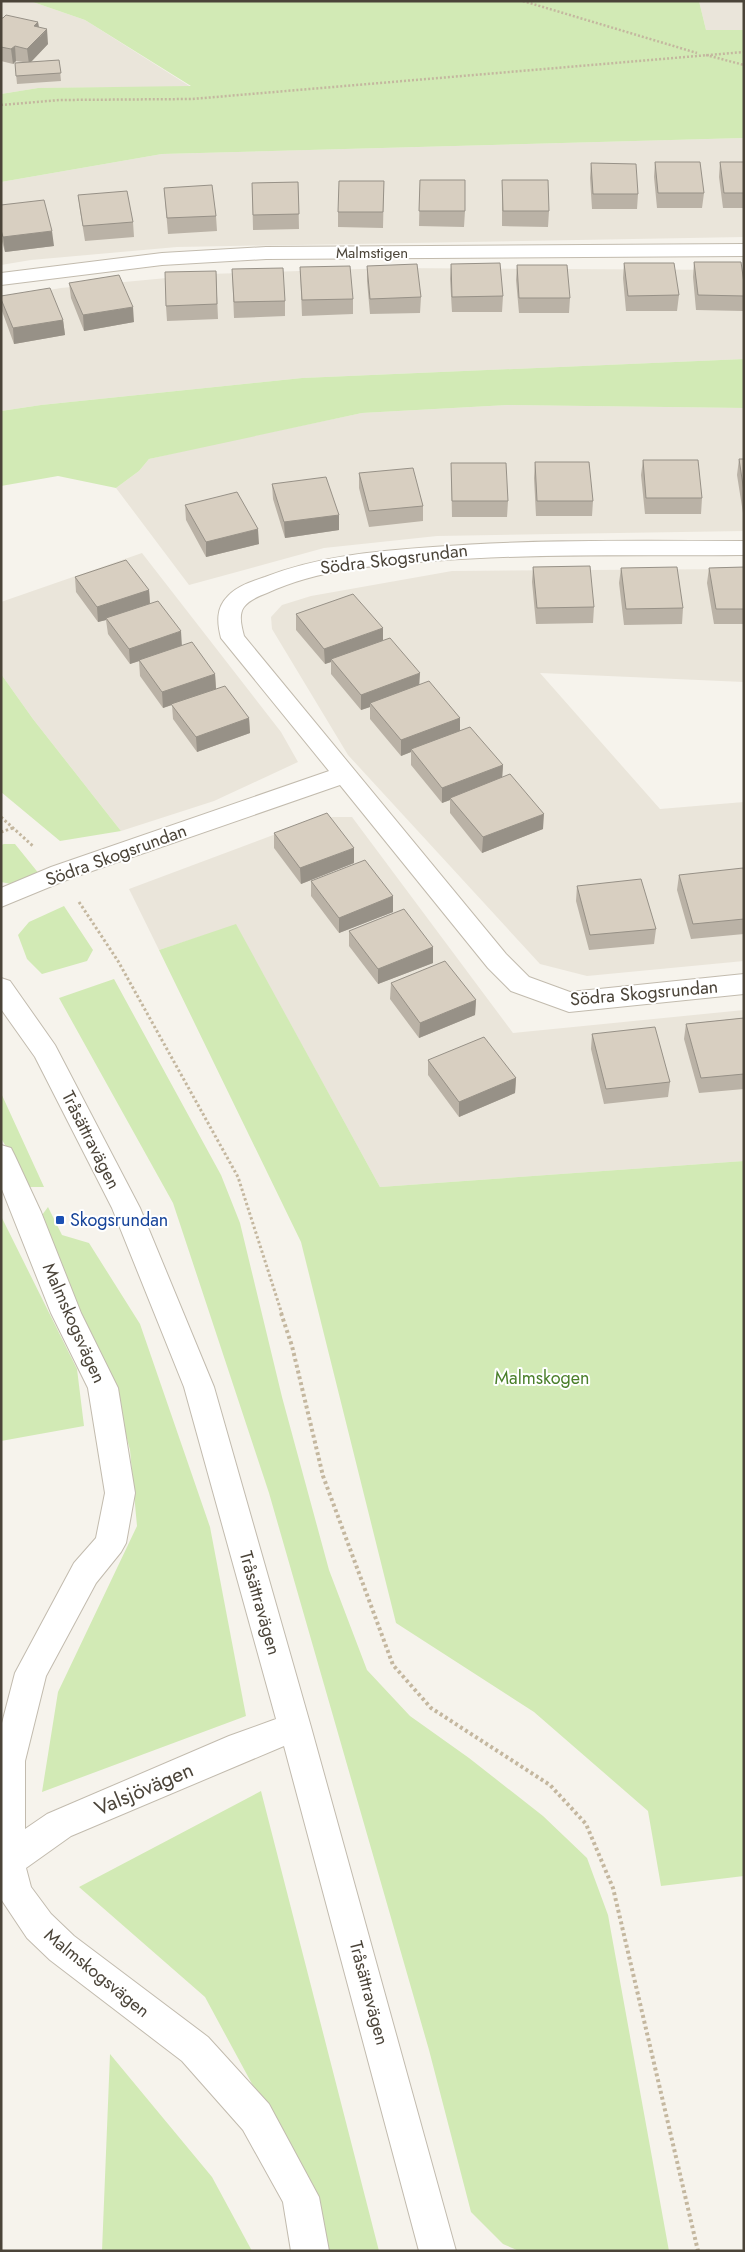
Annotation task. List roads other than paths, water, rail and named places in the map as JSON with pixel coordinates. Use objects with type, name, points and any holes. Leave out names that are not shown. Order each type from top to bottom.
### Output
[{"type":"street","name":"Malmstigen","points":[[1,279],[162,259],[266,253],[744,250]]},
{"type":"street","name":"Södra Skogsrundan","points":[[744,548],[542,548],[466,550],[390,557],[313,568],[274,581],[246,593],[234,604],[229,621],[233,638],[497,961],[520,984],[569,1002],[744,984]]},
{"type":"street","name":"Södra Skogsrundan","points":[[1,898],[60,874],[344,775]]},
{"type":"street","name":"Tråsättravägen","points":[[1,988],[46,1052],[126,1208],[199,1387],[296,1727],[438,2251]]},
{"type":"street","name":"Malmskogsvägen","points":[[1,1156],[26,1212],[66,1314],[103,1388],[120,1493],[110,1543],[84,1573],[32,1672],[9,1761],[4,1864],[16,1894],[39,1926],[62,1948],[195,2049],[256,2117],[301,2197],[310,2251]]},
{"type":"street","name":"Valsjövägen","points":[[4,1864],[59,1825],[241,1747],[296,1727]]},
{"type":"place","name":"Skogsrundan","points":[[60,1220]]},
{"type":"park label","name":"Malmskogen","points":[[542,1378]]}]
